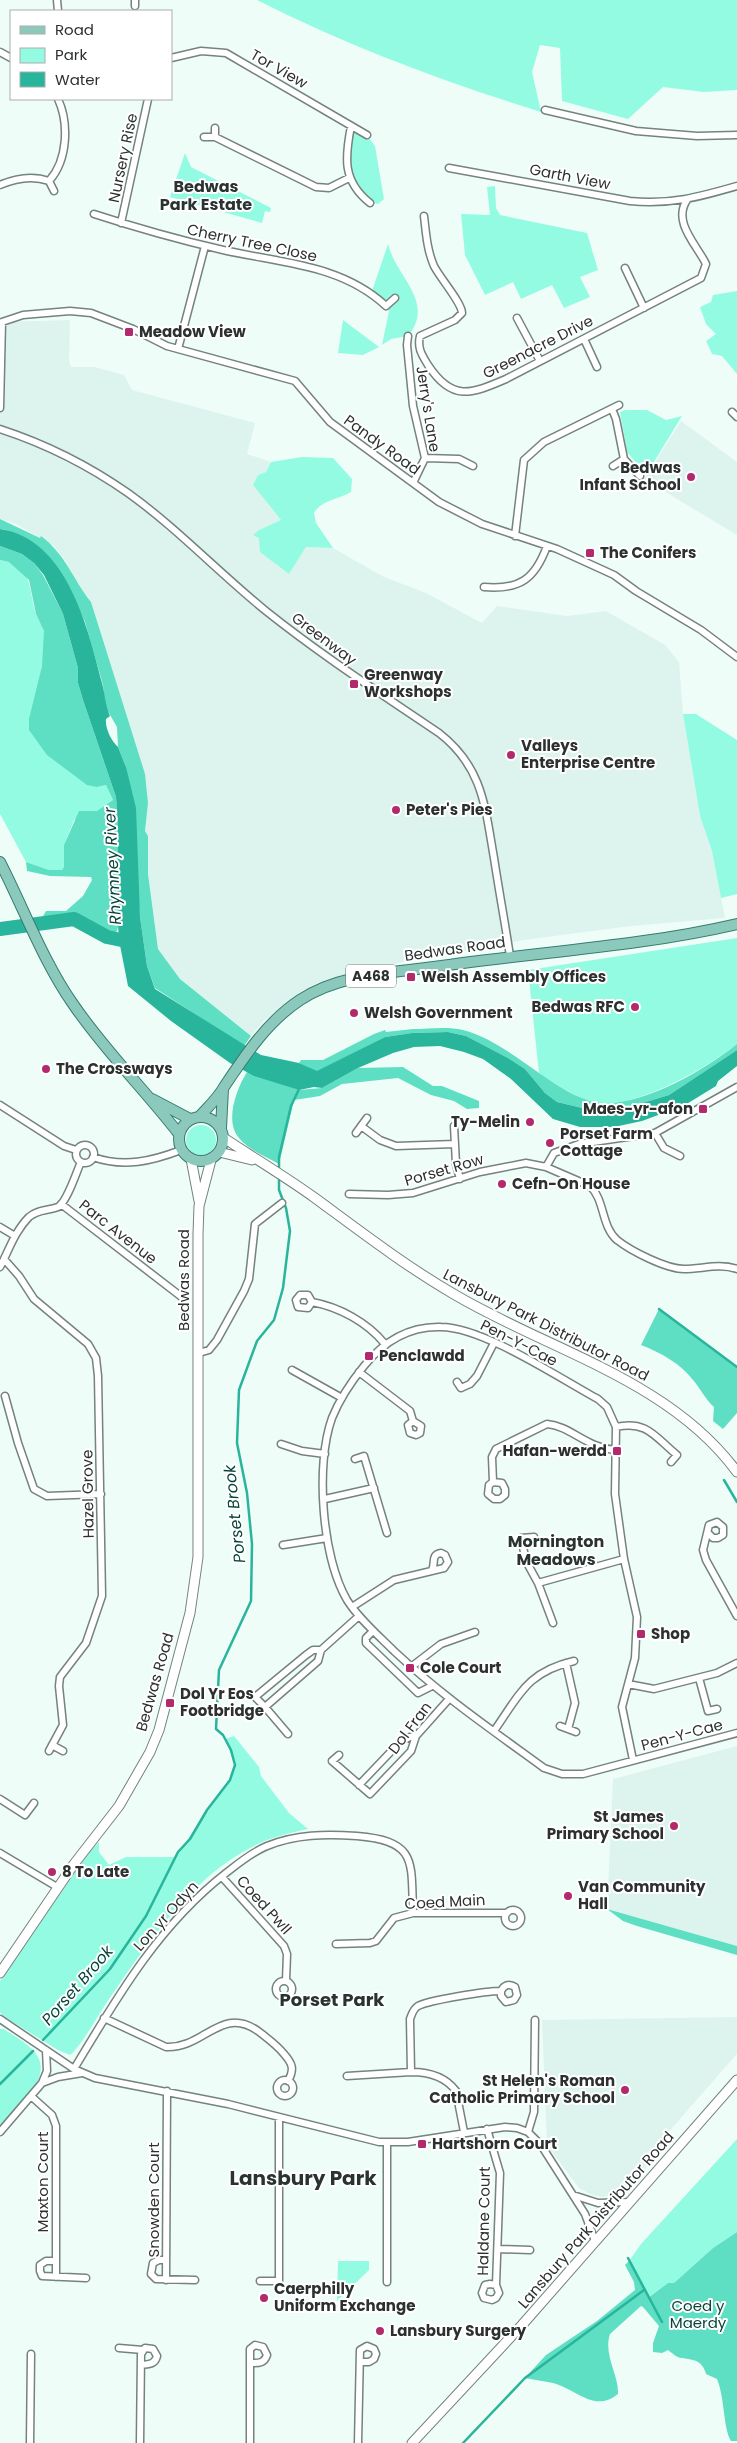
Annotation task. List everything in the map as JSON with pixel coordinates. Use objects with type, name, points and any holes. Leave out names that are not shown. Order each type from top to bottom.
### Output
[{"type":"main road","points":[[0,862],[36,938],[72,1003],[108,1052],[151,1099],[179,1134],[181,1150],[191,1159],[198,1162],[211,1160],[219,1152],[222,1133],[223,1089]]},
{"type":"main road","points":[[707,931],[737,924]]},
{"type":"main road","name":"A468","points":[[707,931],[737,930]]},
{"type":"main road","name":"Bedwas Road","points":[[195,1118],[223,1089],[254,1044],[290,1007],[326,986],[371,976],[707,931]]},
{"type":"main road","points":[[151,1099],[195,1118],[212,1119],[222,1133]]},
{"type":"main road","name":"A468","points":[[179,1134],[181,1128],[195,1118]]},
{"type":"street","name":"Tor View","points":[[172,58],[201,51],[226,53],[367,135]]},
{"type":"street","points":[[49,181],[59,166],[64,151],[64,122],[58,100]]},
{"type":"street","name":"Nursery Rise","points":[[121,223],[148,100]]},
{"type":"street","points":[[546,110],[636,131],[698,136],[737,135]]},
{"type":"street","points":[[351,126],[347,148],[349,178],[363,197],[370,203]]},
{"type":"street","points":[[214,128],[215,138]]},
{"type":"street","points":[[204,137],[215,138],[316,187],[329,188],[349,178]]},
{"type":"street","name":"Garth View","points":[[449,168],[630,201],[654,203],[687,200],[737,186]]},
{"type":"street","points":[[0,185],[12,180],[30,178],[49,181]]},
{"type":"street","points":[[49,181],[54,191]]},
{"type":"street","name":"Greenacre Drive","points":[[424,216],[429,252],[447,288],[462,308],[461,316],[420,336],[418,344],[422,354],[440,382],[456,392],[478,391],[584,339],[701,278],[706,268],[702,256],[683,222],[682,207],[687,200]]},
{"type":"street","name":"Cherry Tree Close","points":[[94,214],[205,246],[332,273],[356,283],[386,306],[395,298]]},
{"type":"street","points":[[178,349],[205,246]]},
{"type":"street","points":[[625,268],[644,308]]},
{"type":"street","name":"Pandy Road","points":[[1,322],[22,315],[70,312],[91,313],[178,349],[295,381],[330,422],[439,502],[462,514],[515,536],[575,556],[614,575],[636,591],[701,630],[737,657]]},
{"type":"street","points":[[517,318],[540,361]]},
{"type":"street","points":[[0,408],[1,322]]},
{"type":"street","name":"Jerry's Lane","points":[[408,336],[406,345],[413,406],[425,458],[413,483]]},
{"type":"street","points":[[584,339],[597,366]]},
{"type":"street","points":[[515,536],[524,460],[544,442],[619,405]]},
{"type":"street","points":[[612,409],[620,434],[624,459],[640,476]]},
{"type":"street","name":"Greenway","points":[[0,429],[48,447],[79,462],[129,494],[254,601],[309,645],[439,733],[458,749],[472,769],[483,795],[510,956]]},
{"type":"street","points":[[425,458],[459,460],[473,466]]},
{"type":"street","points":[[613,466],[624,459]]},
{"type":"street","points":[[484,587],[507,587],[524,581],[540,565],[547,546]]},
{"type":"street","points":[[546,1167],[554,1153],[576,1145],[655,1133],[737,1087]]},
{"type":"street","points":[[0,1105],[64,1146],[76,1150]]},
{"type":"street","points":[[356,1133],[367,1118]]},
{"type":"street","points":[[361,1126],[380,1140],[396,1146],[455,1144]]},
{"type":"street","points":[[454,1126],[456,1168],[460,1179]]},
{"type":"street","name":"Lansbury Park Distributor Road","points":[[222,1133],[260,1162],[286,1178],[423,1276],[486,1313],[661,1400],[698,1428],[734,1462],[737,1472]]},
{"type":"street","points":[[655,1133],[664,1148],[680,1156]]},
{"type":"street","points":[[80,1146],[89,1146],[93,1151],[93,1157],[90,1162],[81,1162],[76,1156],[76,1150],[80,1146]]},
{"type":"street","points":[[93,1157],[110,1163],[126,1164],[150,1160],[181,1150]]},
{"type":"street","name":"Lansbury Park Distributor Road","points":[[219,1152],[260,1162]]},
{"type":"street","points":[[191,1159],[199,1206]]},
{"type":"street","points":[[199,1206],[211,1160]]},
{"type":"street","points":[[0,1268],[15,1236],[35,1213],[62,1204],[81,1162]]},
{"type":"street","name":"Porset Row","points":[[348,1194],[407,1194],[480,1172],[521,1163],[546,1167],[590,1186],[596,1193],[605,1222],[613,1236],[634,1250],[681,1270],[736,1266]]},
{"type":"street","points":[[199,1353],[209,1350],[217,1340],[244,1291],[249,1278],[255,1224],[282,1203]]},
{"type":"street","name":"Parc Avenue","points":[[62,1204],[183,1298]]},
{"type":"street","name":"Bedwas Road","points":[[0,1973],[57,1887],[119,1806],[141,1769],[159,1730],[176,1669],[191,1607],[198,1557],[199,1206]]},
{"type":"street","points":[[0,1227],[15,1236]]},
{"type":"street","name":"Hazel Grove","points":[[4,1259],[19,1276],[34,1299],[88,1344],[96,1358],[101,1494],[102,1596],[86,1643],[60,1677],[59,1686],[64,1718],[63,1724],[50,1748],[63,1751]]},
{"type":"street","points":[[312,1302],[326,1304],[371,1328],[385,1344]]},
{"type":"street","name":"Pen-Y-Cae","points":[[633,1760],[622,1712],[622,1701],[635,1658],[637,1616],[624,1559],[615,1494],[616,1427],[607,1407],[598,1399],[478,1334],[438,1326],[406,1333],[385,1344],[360,1372],[342,1398],[330,1424],[325,1454],[324,1499],[327,1538],[335,1575],[359,1616],[432,1686],[544,1768],[556,1773],[583,1774],[737,1733]]},
{"type":"street","points":[[458,1382],[461,1388],[473,1382],[494,1343]]},
{"type":"street","points":[[292,1370],[342,1398]]},
{"type":"street","points":[[360,1372],[410,1411],[413,1422]]},
{"type":"street","points":[[5,1396],[18,1443],[34,1489],[47,1496],[101,1494]]},
{"type":"street","points":[[493,1482],[492,1457],[496,1449],[547,1424],[560,1427],[600,1448],[616,1450]]},
{"type":"street","points":[[616,1427],[637,1424],[644,1428],[677,1455],[671,1462]]},
{"type":"street","points":[[281,1444],[302,1451],[325,1454]]},
{"type":"street","points":[[355,1458],[364,1456],[387,1533]]},
{"type":"street","points":[[324,1499],[374,1488]]},
{"type":"street","points":[[708,1533],[703,1550],[706,1560],[737,1616]]},
{"type":"street","points":[[534,1537],[521,1538],[526,1561],[538,1583],[553,1622]]},
{"type":"street","points":[[282,1545],[327,1538]]},
{"type":"street","points":[[538,1583],[624,1559]]},
{"type":"street","points":[[352,1607],[394,1580],[432,1570]]},
{"type":"street","points":[[265,1707],[318,1661],[321,1650],[359,1616]]},
{"type":"street","points":[[373,1631],[366,1638],[366,1643],[418,1693],[432,1686]]},
{"type":"street","points":[[411,1667],[441,1644],[475,1632]]},
{"type":"street","points":[[288,1734],[255,1697],[313,1650],[321,1650]]},
{"type":"street","points":[[494,1731],[533,1679],[550,1667],[574,1661]]},
{"type":"street","points":[[566,1663],[575,1703],[568,1729]]},
{"type":"street","points":[[628,1684],[654,1689],[717,1673],[737,1663]]},
{"type":"street","points":[[699,1678],[708,1711],[716,1710]]},
{"type":"street","name":"Dol Fran","points":[[360,1785],[370,1794],[411,1751],[416,1736],[449,1699]]},
{"type":"street","points":[[560,1726],[576,1732]]},
{"type":"street","points":[[339,1755],[332,1761],[360,1785],[402,1741],[416,1736]]},
{"type":"street","points":[[0,1800],[25,1816],[34,1803]]},
{"type":"street","name":"Lon yr Odyn","points":[[74,2069],[104,2018],[157,1941],[186,1908],[222,1877],[248,1856],[269,1845],[314,1834],[361,1837],[392,1845],[406,1854],[411,1864],[412,1913]]},
{"type":"street","points":[[0,1852],[57,1887]]},
{"type":"street","name":"Coed Pwll","points":[[222,1877],[284,1946],[287,1954],[286,1981]]},
{"type":"street","name":"Coed Main","points":[[336,1944],[370,1944],[376,1941],[394,1918],[412,1913],[507,1913]]},
{"type":"street","points":[[411,2072],[409,2029],[413,2011],[419,2006],[427,2004],[500,1990]]},
{"type":"street","points":[[104,2018],[166,2047],[176,2048],[194,2041],[229,2022],[247,2024],[282,2051],[292,2063],[292,2073],[288,2081]]},
{"type":"street","points":[[528,2132],[534,2112],[535,2020]]},
{"type":"street","points":[[1,2021],[74,2069],[95,2078],[167,2091],[387,2143],[408,2142],[464,2132],[511,2127],[528,2132],[541,2145],[588,2220],[595,2241]]},
{"type":"street","points":[[0,2132],[32,2097],[42,2083],[47,2071],[46,2050]]},
{"type":"street","points":[[347,2076],[411,2072],[429,2073],[452,2086],[456,2091],[464,2132]]},
{"type":"street","points":[[42,2083],[58,2077],[82,2073]]},
{"type":"street","name":"Lansbury Park Distributor Road","points":[[412,2443],[522,2325],[737,2080]]},
{"type":"street","name":"Snowden Court","points":[[166,2280],[167,2091]]},
{"type":"street","name":"Maxton Court","points":[[32,2097],[49,2112],[56,2126],[56,2277]]},
{"type":"street","points":[[260,2281],[279,2281],[279,2118]]},
{"type":"street","name":"Haldane Court","points":[[486,2129],[500,2173],[496,2285]]},
{"type":"street","points":[[387,2143],[387,2282]]},
{"type":"street","points":[[571,2194],[598,2203],[630,2202]]},
{"type":"street","points":[[498,2249],[530,2250]]},
{"type":"street","points":[[166,2260],[156,2261],[150,2270],[156,2279],[195,2280]]},
{"type":"street","points":[[56,2261],[46,2261],[40,2268],[42,2276],[86,2278]]},
{"type":"street","points":[[119,2348],[153,2349],[157,2356],[153,2363],[141,2364]]},
{"type":"street","points":[[140,2443],[141,2364],[143,2350]]},
{"type":"street","points":[[30,2443],[31,2354]]},
{"type":"street","points":[[358,2443],[360,2362]]},
{"type":"street","points":[[250,2363],[250,2443]]},
{"type":"shaded area","points":[[70,320],[69,360],[71,367],[95,367],[124,375],[132,390],[255,423],[247,454],[271,462],[266,472],[258,475],[253,485],[281,520],[259,530],[259,538],[289,574],[306,547],[333,548],[384,577],[426,593],[482,623],[497,606],[567,616],[606,611],[665,645],[679,662],[683,714],[700,816],[712,851],[725,918],[631,926],[524,940],[430,956],[330,979],[303,991],[264,1021],[251,1036],[180,979],[158,949],[148,874],[148,836],[145,831],[148,803],[117,687],[91,602],[54,546],[14,523],[0,519],[0,322]]},
{"type":"shaded area","name":"Bedwas Infant School","points":[[681,421],[737,462],[737,535],[644,479]]},
{"type":"shaded area","name":"St James Primary School","points":[[737,1746],[737,1946],[607,1909],[613,1779]]},
{"type":"shaded area","name":"St Helen's Roman Catholic Primary School","points":[[737,2017],[737,2054],[657,2145],[645,2169],[627,2190],[615,2195],[602,2197],[590,2194],[579,2188],[547,2145],[542,2020]]},
{"type":"green space","points":[[257,0],[737,0],[737,90],[704,92],[663,87],[628,119],[562,101],[560,48],[540,45],[532,72],[541,112],[469,88],[361,48]]},
{"type":"green space","points":[[351,126],[367,135],[375,146],[384,199],[378,204],[368,199],[358,190],[349,172],[347,156]]},
{"type":"green space","points":[[185,153],[191,167],[271,208],[270,212],[265,211],[262,223],[170,197]]},
{"type":"green space","points":[[495,186],[496,208],[500,215],[587,233],[598,270],[580,277],[590,297],[564,308],[552,285],[521,299],[513,282],[485,295],[465,255],[461,214],[490,215],[487,187]]},
{"type":"green space","points":[[388,244],[392,256],[412,290],[418,312],[416,324],[408,336],[391,339],[382,345],[389,311],[371,294]]},
{"type":"green space","points":[[737,291],[737,374],[722,356],[712,354],[706,341],[716,334],[706,324],[700,307],[711,302],[713,295]]},
{"type":"green space","points":[[343,320],[379,347],[363,355],[338,353]]},
{"type":"green space","points":[[625,410],[647,410],[666,420],[682,416],[646,475],[627,452],[620,412]]},
{"type":"green space","points":[[302,457],[333,458],[352,479],[351,492],[325,503],[314,513],[316,523],[333,548],[306,547],[289,574],[260,552],[259,538],[253,535],[259,530],[281,520],[253,485],[258,475],[266,472],[271,462]]},
{"type":"green space","points":[[0,519],[40,538],[41,536],[50,544],[63,559],[91,602],[145,774],[148,803],[145,831],[148,836],[148,874],[158,949],[180,979],[251,1036],[244,1046],[155,988],[147,966],[140,917],[126,767],[118,747],[117,727],[105,706],[103,685],[85,622],[71,591],[6,530],[0,529]]},
{"type":"green space","points":[[0,546],[22,554],[34,563],[43,575],[63,614],[78,668],[78,683],[116,797],[118,826],[117,908],[119,924],[117,931],[113,935],[78,915],[42,918],[46,911],[66,911],[83,896],[92,880],[91,877],[50,876],[27,871],[26,862],[49,870],[62,870],[64,867],[64,845],[79,811],[97,811],[113,800],[106,785],[97,787],[87,785],[47,755],[29,730],[29,719],[42,666],[44,631],[36,614],[29,580],[9,562],[0,560]]},
{"type":"green space","points":[[0,560],[19,567],[24,573],[28,580],[36,614],[43,630],[45,639],[44,652],[38,687],[97,787],[106,785],[113,800],[97,811],[74,820],[64,845],[64,867],[62,870],[49,870],[26,862],[0,814]]},
{"type":"green space","points":[[683,714],[696,714],[737,740],[737,894],[721,898],[712,851],[700,816]]},
{"type":"green space","name":"Bedwas RFC","points":[[737,938],[737,1044],[724,1053],[672,1084],[634,1099],[617,1103],[601,1103],[577,1096],[539,1073],[528,970]]},
{"type":"green space","points":[[451,1028],[474,1034],[507,1051],[567,1091],[581,1098],[603,1103],[620,1102],[656,1092],[709,1064],[737,1044],[737,1050],[669,1095],[626,1108],[595,1111],[557,1102],[545,1093],[525,1069],[508,1058],[466,1036],[448,1032],[412,1033],[385,1037],[317,1072],[299,1063],[301,1060],[323,1060],[385,1030],[386,1032]]},
{"type":"green space","points":[[403,1067],[433,1086],[442,1086],[479,1101],[479,1108],[467,1109],[454,1101],[431,1095],[398,1078],[342,1084],[320,1096],[294,1100],[279,1164],[248,1146],[239,1138],[235,1131],[232,1114],[236,1095],[247,1072],[299,1090],[322,1088],[358,1068]]},
{"type":"green space","points":[[201,1125],[211,1130],[216,1140],[211,1150],[201,1155],[191,1150],[186,1140],[191,1130]]},
{"type":"green space","points":[[659,1309],[737,1367],[737,1413],[723,1429],[713,1421],[714,1407],[688,1374],[670,1359],[641,1345]]},
{"type":"green space","points":[[234,1736],[259,1767],[261,1776],[289,1813],[308,1829],[274,1838],[254,1846],[231,1859],[191,1893],[155,1934],[109,1999],[85,2037],[70,2055],[58,2050],[3,2016],[0,2012],[0,1981],[90,1851],[99,1842],[99,1852],[109,1865],[126,1857],[175,1857],[230,1780],[235,1765],[225,1739]]},
{"type":"green space","points":[[607,1909],[737,1946],[737,1955],[637,1926],[623,1921]]},
{"type":"green space","points":[[0,2029],[4,2029],[32,2049],[36,2053],[41,2066],[40,2076],[36,2085],[22,2103],[0,2125]]},
{"type":"green space","points":[[737,2139],[737,2232],[713,2248],[674,2283],[668,2283],[648,2297],[629,2261],[641,2244]]},
{"type":"green space","name":"Coed y Maerdy","points":[[737,2232],[737,2441],[731,2441],[728,2435],[717,2379],[706,2374],[700,2363],[678,2357],[668,2350],[662,2353],[653,2352],[653,2343],[659,2326],[641,2306],[610,2334],[608,2350],[618,2387],[618,2394],[609,2399],[593,2401],[562,2386],[525,2378],[546,2355],[597,2321],[635,2290],[634,2282],[625,2265],[629,2261],[649,2297],[668,2283],[674,2283],[713,2248]]},
{"type":"green space","points":[[338,2261],[369,2261],[369,2270],[337,2301]]},
{"type":"water","points":[[0,529],[23,536],[42,550],[58,568],[71,589],[90,637],[110,716],[106,719],[106,723],[109,734],[118,747],[126,767],[136,808],[140,917],[147,966],[155,989],[261,1055],[299,1063],[317,1071],[385,1037],[412,1033],[448,1032],[466,1036],[525,1069],[545,1093],[557,1102],[595,1111],[626,1108],[669,1095],[737,1050],[737,1066],[718,1081],[716,1086],[685,1105],[642,1121],[614,1127],[580,1127],[553,1119],[511,1079],[483,1059],[464,1052],[440,1046],[414,1047],[393,1053],[358,1068],[322,1088],[314,1087],[299,1090],[254,1076],[230,1063],[171,1021],[128,986],[119,940],[116,797],[78,683],[78,668],[63,614],[44,575],[34,563],[22,554],[0,546]]},
{"type":"waterway","points":[[0,929],[74,919],[107,937],[131,942]]},
{"type":"waterway","name":"Porset Brook","points":[[279,1171],[279,1157],[291,1106],[300,1087]]},
{"type":"waterway","name":"Porset Brook","points":[[43,2040],[110,1969],[146,1916],[178,1852],[190,1839],[207,1810],[230,1780],[235,1765],[231,1750],[223,1735],[216,1729],[219,1670],[251,1601],[252,1544],[247,1493],[237,1443],[239,1390],[257,1341],[274,1320],[283,1288],[290,1231],[286,1208],[279,1190],[279,1176]]},
{"type":"waterway","points":[[659,1309],[737,1367]]},
{"type":"waterway","points":[[724,1480],[737,1502]]},
{"type":"waterway","name":"Porset Brook","points":[[0,2084],[33,2051]]},
{"type":"waterway","points":[[628,2258],[662,2322]]},
{"type":"waterway","points":[[463,2443],[525,2378],[644,2290]]},
{"type":"place","name":"Meadow View","points":[[129,332]]},
{"type":"place","name":"Bedwas Infant School","points":[[691,477]]},
{"type":"place","name":"The Conifers","points":[[590,553]]},
{"type":"place","name":"Greenway Workshops","points":[[354,684]]},
{"type":"place","name":"Valleys Enterprise Centre","points":[[511,755]]},
{"type":"place","name":"Peter's Pies","points":[[396,810]]},
{"type":"place","name":"Welsh Assembly Offices","points":[[411,977]]},
{"type":"place","name":"Bedwas RFC","points":[[635,1007]]},
{"type":"place","name":"Welsh Government","points":[[354,1013]]},
{"type":"place","name":"The Crossways","points":[[46,1069]]},
{"type":"place","name":"Maes-yr-afon","points":[[703,1109]]},
{"type":"place","name":"Ty-Melin","points":[[530,1122]]},
{"type":"place","name":"Porset Farm Cottage","points":[[550,1143]]},
{"type":"place","name":"Cefn-On House","points":[[502,1184]]},
{"type":"place","name":"Penclawdd","points":[[369,1356]]},
{"type":"place","name":"Hafan-werdd","points":[[617,1451]]},
{"type":"place","name":"Shop","points":[[641,1634]]},
{"type":"place","name":"Cole Court","points":[[410,1668]]},
{"type":"place","name":"Dol Yr Eos Footbridge","points":[[170,1703]]},
{"type":"place","name":"St James Primary School","points":[[674,1826]]},
{"type":"place","name":"8 To Late","points":[[52,1872]]},
{"type":"place","name":"Van Community Hall","points":[[568,1896]]},
{"type":"place","name":"St Helen's Roman Catholic Primary School","points":[[625,2090]]},
{"type":"place","name":"Hartshorn Court","points":[[422,2144]]},
{"type":"place","name":"Caerphilly Uniform Exchange","points":[[264,2298]]},
{"type":"place","name":"Lansbury Surgery","points":[[380,2331]]},
{"type":"district","name":"Bedwas Park Estate","points":[[206,195]]},
{"type":"district","name":"Mornington Meadows","points":[[556,1550]]},
{"type":"district","name":"Porset Park","points":[[332,2000]]},
{"type":"district","name":"Lansbury Park","points":[[303,2178]]},
{"type":"water label","name":"Rhymney River","points":[[112,866]]}]
